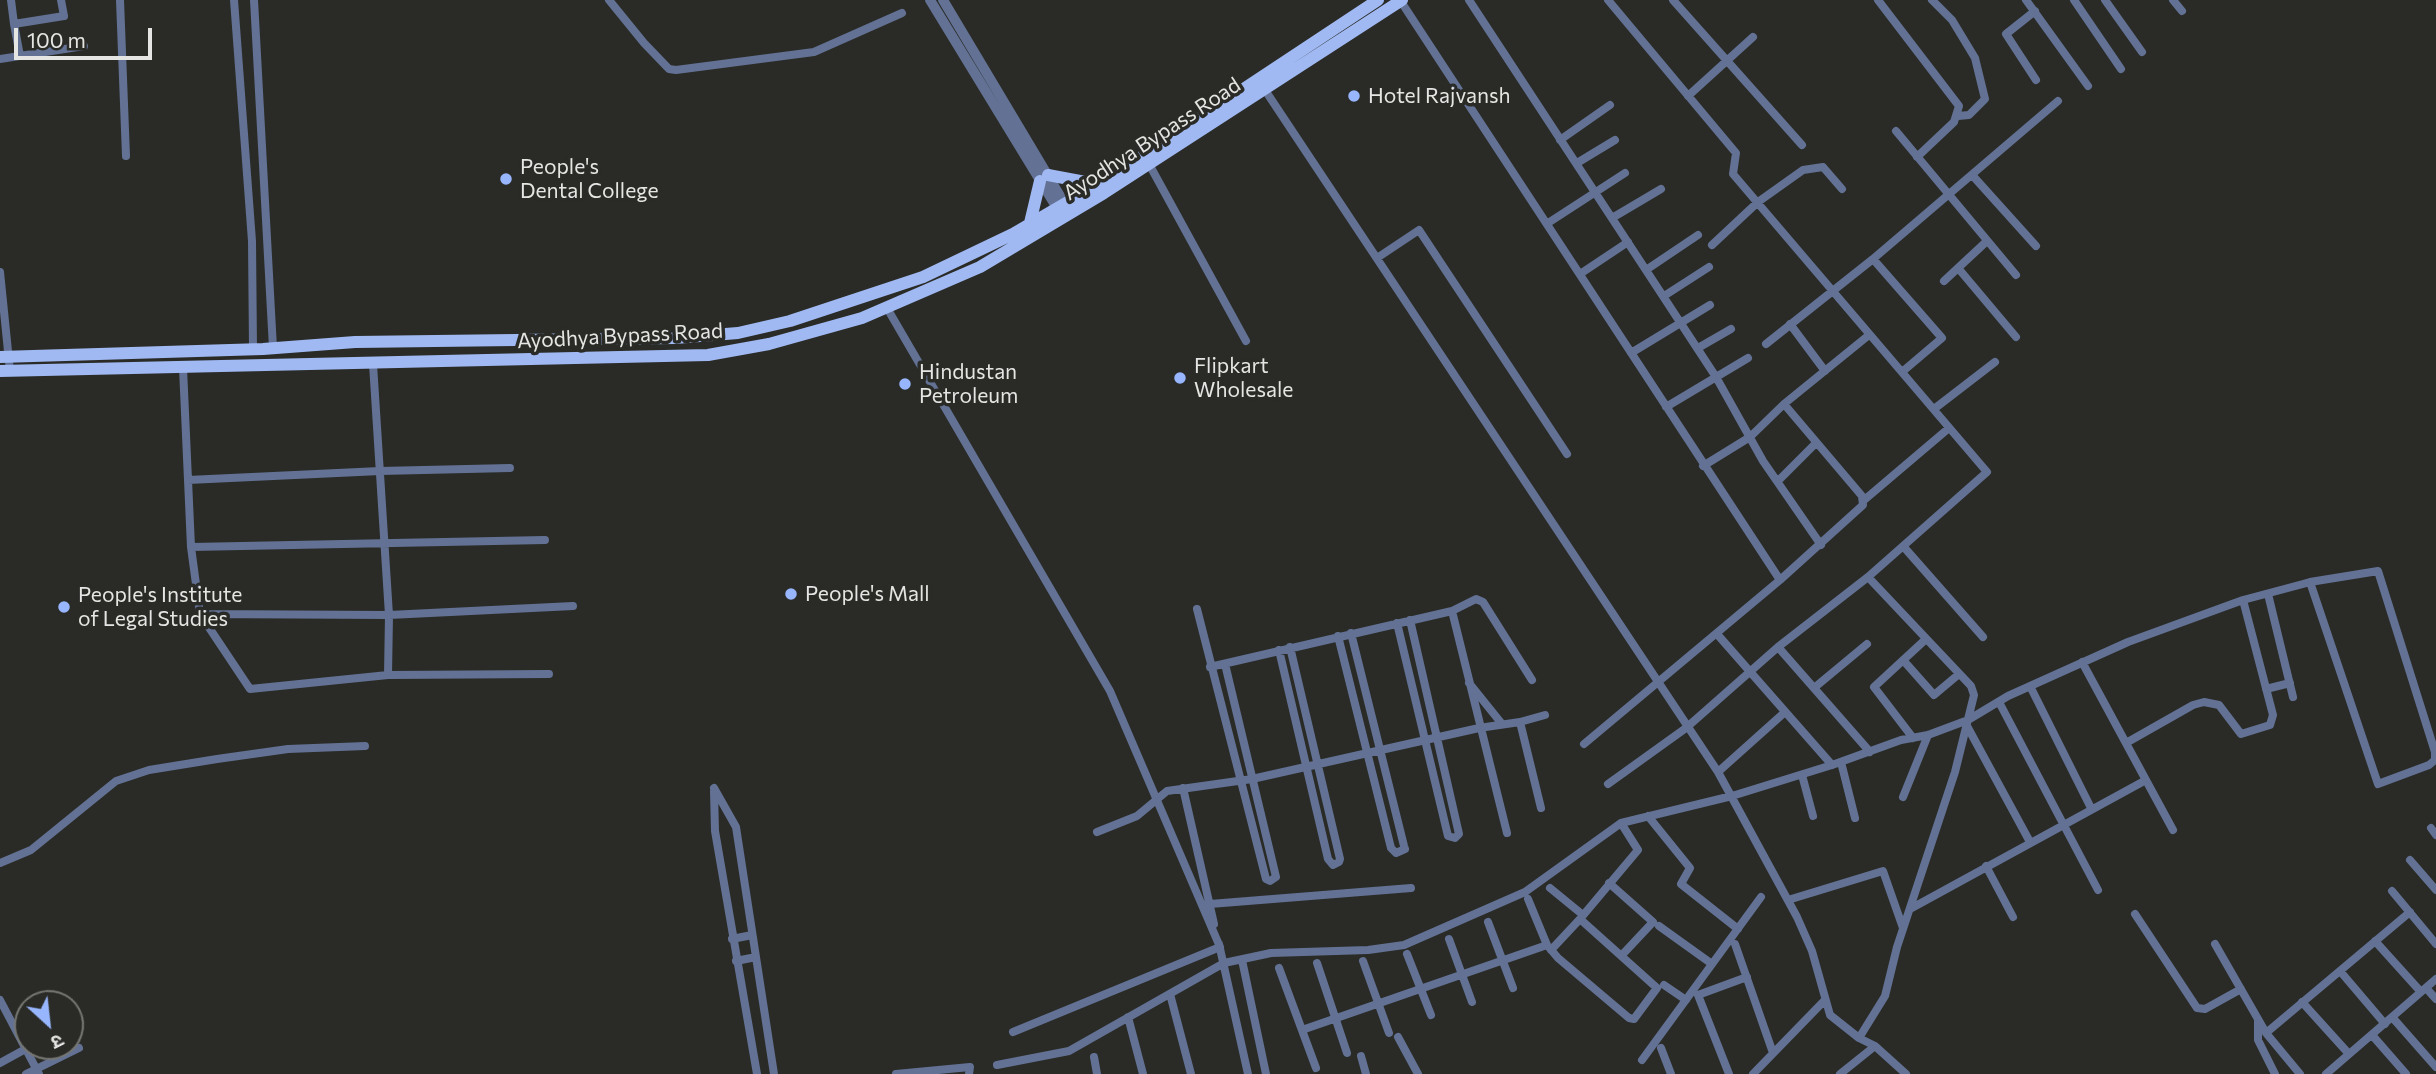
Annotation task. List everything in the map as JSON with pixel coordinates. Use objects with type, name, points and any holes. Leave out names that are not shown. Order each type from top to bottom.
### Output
[{"type":"main road","name":"Ayodhya Bypass Road","points":[[5,371],[708,355],[769,344],[862,318],[969,272],[1063,210],[1096,184],[1378,0]]},
{"type":"main road","name":"Ayodhya Bypass Road","points":[[4,357],[263,349],[355,342],[675,338],[738,334],[855,301],[963,259],[1030,223],[1063,210],[1149,164],[1401,0]]},
{"type":"main road","points":[[1030,223],[1044,178],[1096,184]]},
{"type":"main road","points":[[963,259],[969,272]]},
{"type":"main road","points":[[855,301],[862,318]]},
{"type":"main road","points":[[263,349],[263,366]]},
{"type":"street","points":[[11,0],[20,56]]},
{"type":"street","points":[[15,24],[64,16],[61,0]]},
{"type":"street","points":[[120,0],[126,156]]},
{"type":"street","points":[[234,0],[263,349]]},
{"type":"street","points":[[254,0],[269,242],[263,349]]},
{"type":"street","points":[[609,0],[669,69],[676,70],[814,52],[902,13]]},
{"type":"street","points":[[930,0],[1044,178]]},
{"type":"street","points":[[943,0],[1063,210]]},
{"type":"street","points":[[1401,0],[1780,580]]},
{"type":"street","points":[[1469,0],[1698,348],[1763,461],[1821,545]]},
{"type":"street","points":[[1608,0],[1735,153],[1732,174],[1987,472],[1868,577],[1778,647],[1686,728],[1608,784]]},
{"type":"street","points":[[1673,0],[1802,145]]},
{"type":"street","points":[[1878,0],[1959,106],[1958,116],[1917,157]]},
{"type":"street","points":[[1932,0],[1952,20],[1975,58],[1986,99],[1969,115],[1958,116]]},
{"type":"street","points":[[2026,0],[2088,86]]},
{"type":"street","points":[[2074,0],[2121,69]]},
{"type":"street","points":[[2105,0],[2142,52]]},
{"type":"street","points":[[2173,0],[2182,12]]},
{"type":"street","points":[[2035,11],[2006,34],[2036,80]]},
{"type":"street","points":[[1688,96],[1753,37]]},
{"type":"street","points":[[0,59],[83,46]]},
{"type":"street","points":[[1265,90],[1732,796],[1812,951],[1830,1015],[1859,1038],[1875,1046],[1906,1074]]},
{"type":"street","points":[[1766,344],[1948,197],[2058,101]]},
{"type":"street","points":[[1560,140],[1610,105]]},
{"type":"street","points":[[1896,131],[1948,197],[2016,275]]},
{"type":"street","points":[[1577,163],[1615,140]]},
{"type":"street","points":[[1149,164],[1246,341]]},
{"type":"street","points":[[1712,245],[1758,202],[1803,170],[1818,165],[1827,170],[1842,189]]},
{"type":"street","points":[[1548,223],[1625,173]]},
{"type":"street","points":[[1973,176],[2036,246]]},
{"type":"street","points":[[1612,218],[1661,189]]},
{"type":"street","points":[[1377,258],[1419,230],[1567,454]]},
{"type":"street","points":[[1646,270],[1699,235]]},
{"type":"street","points":[[252,241],[269,242]]},
{"type":"street","points":[[1944,281],[1987,241]]},
{"type":"street","points":[[1580,274],[1628,242]]},
{"type":"street","points":[[1873,259],[1942,338],[1902,372]]},
{"type":"street","points":[[1664,296],[1709,267]]},
{"type":"street","points":[[1958,268],[2016,337]]},
{"type":"street","points":[[0,272],[5,371]]},
{"type":"street","points":[[1631,353],[1710,305]]},
{"type":"street","points":[[887,307],[1110,691],[1220,947]]},
{"type":"street","points":[[1790,324],[1825,371]]},
{"type":"street","points":[[1698,348],[1731,329]]},
{"type":"street","points":[[1703,466],[1750,437],[1784,404],[1869,335]]},
{"type":"street","points":[[1666,407],[1748,358]]},
{"type":"street","points":[[1934,410],[1995,362]]},
{"type":"street","points":[[373,364],[389,615],[388,675]]},
{"type":"street","points":[[183,368],[191,547],[200,614],[250,689],[388,675],[549,674]]},
{"type":"street","points":[[1584,744],[1717,634],[1864,505],[1784,404]]},
{"type":"street","points":[[1863,501],[1949,428]]},
{"type":"street","points":[[1778,481],[1815,444]]},
{"type":"street","points":[[188,480],[510,468]]},
{"type":"street","points":[[191,547],[545,540]]},
{"type":"street","points":[[1903,546],[1983,637]]},
{"type":"street","points":[[997,1065],[1069,1051],[1224,963],[1271,953],[1368,950],[1404,945],[1525,892],[1621,822],[1732,796],[1967,723],[1999,702],[2082,662],[2243,600],[2310,582],[2378,571],[2435,752],[2435,760],[2430,765],[2378,784],[2310,582]]},
{"type":"street","points":[[1859,1038],[1885,996],[1903,928],[1955,772],[1974,695],[1971,686],[1868,577]]},
{"type":"street","points":[[2269,594],[2293,697]]},
{"type":"street","points":[[1210,667],[1452,611],[1476,600],[1483,602],[1532,680]]},
{"type":"street","points":[[2126,743],[2193,705],[2204,702],[2219,705],[2241,734],[2258,730],[2272,721],[2243,600]]},
{"type":"street","points":[[200,614],[389,615],[573,607]]},
{"type":"street","points":[[1197,609],[1266,879],[1270,881],[1276,877],[1224,664]]},
{"type":"street","points":[[1452,611],[1507,833]]},
{"type":"street","points":[[1397,623],[1431,738],[1459,834],[1455,838],[1448,836],[1431,738],[1410,620]]},
{"type":"street","points":[[1338,636],[1391,848],[1396,853],[1405,849],[1350,633]]},
{"type":"street","points":[[1717,634],[1785,712],[1837,764],[1855,818]]},
{"type":"street","points":[[1913,738],[1874,687],[1926,639]]},
{"type":"street","points":[[1814,688],[1867,644]]},
{"type":"street","points":[[1778,647],[1870,752]]},
{"type":"street","points":[[1279,650],[1328,859],[1333,865],[1339,863],[1340,859],[1290,648]]},
{"type":"street","points":[[1903,660],[1934,695],[1959,674]]},
{"type":"street","points":[[2082,662],[2173,830]]},
{"type":"street","points":[[1469,682],[1502,724]]},
{"type":"street","points":[[2266,689],[2290,683]]},
{"type":"street","points":[[2030,686],[2091,808]]},
{"type":"street","points":[[1999,702],[2098,890]]},
{"type":"street","points":[[1717,772],[1785,712]]},
{"type":"street","points":[[1097,832],[1137,816],[1167,792],[1252,779],[1545,715]]},
{"type":"street","points":[[1520,722],[1541,808]]},
{"type":"street","points":[[1967,723],[2030,842]]},
{"type":"street","points":[[1903,797],[1928,735]]},
{"type":"street","points":[[0,863],[31,850],[116,780],[149,770],[288,749],[365,746]]},
{"type":"street","points":[[1802,775],[1814,816]]},
{"type":"street","points":[[1910,909],[2064,822],[2146,780]]},
{"type":"street","points":[[757,1074],[715,831],[714,788],[736,827],[774,1074]]},
{"type":"street","points":[[1183,788],[1248,1074]]},
{"type":"street","points":[[1648,816],[1690,868],[1681,884],[1738,929]]},
{"type":"street","points":[[1302,1031],[1549,947],[1582,917],[1638,850],[1621,822]]},
{"type":"street","points":[[2410,860],[2436,890]]},
{"type":"street","points":[[1986,866],[2013,916]]},
{"type":"street","points":[[1788,900],[1883,871],[1903,928]]},
{"type":"street","points":[[1609,883],[1653,922],[1622,955]]},
{"type":"street","points":[[1210,904],[1411,888]]},
{"type":"street","points":[[1528,899],[1549,947],[1632,1020],[1657,988],[1550,888]]},
{"type":"street","points":[[2392,891],[2436,944]]},
{"type":"street","points":[[1642,1060],[1761,897]]},
{"type":"street","points":[[2266,1033],[2410,912]]},
{"type":"street","points":[[2135,914],[2197,1008],[2205,1009],[2241,989]]},
{"type":"street","points":[[1488,922],[1513,988]]},
{"type":"street","points":[[1659,926],[1712,964]]},
{"type":"street","points":[[732,939],[752,935]]},
{"type":"street","points":[[1449,939],[1472,1002]]},
{"type":"street","points":[[2375,941],[2436,999]]},
{"type":"street","points":[[1735,943],[1773,1053]]},
{"type":"street","points":[[2215,944],[2266,1033],[2300,1074]]},
{"type":"street","points":[[1013,1032],[1220,947]]},
{"type":"street","points":[[1407,954],[1431,1016]]},
{"type":"street","points":[[736,961],[756,957]]},
{"type":"street","points":[[1241,960],[1266,1074]]},
{"type":"street","points":[[1363,961],[1394,1035],[1418,1074]]},
{"type":"street","points":[[1317,962],[1347,1053]]},
{"type":"street","points":[[1279,968],[1316,1068]]},
{"type":"street","points":[[2340,971],[2385,1024]]},
{"type":"street","points":[[1729,1074],[1698,995],[1747,976]]},
{"type":"street","points":[[2332,1072],[2436,979]]},
{"type":"street","points":[[1664,985],[1686,1000]]},
{"type":"street","points":[[1170,994],[1191,1074]]},
{"type":"street","points":[[0,1000],[14,1024]]},
{"type":"street","points":[[1753,1074],[1824,1001]]},
{"type":"street","points":[[2302,1002],[2349,1054]]},
{"type":"street","points":[[1128,1017],[1143,1074]]},
{"type":"street","points":[[2392,1017],[2436,1067]]},
{"type":"street","points":[[2258,1020],[2258,1040],[2276,1074]]},
{"type":"street","points":[[2372,1035],[2406,1074]]},
{"type":"street","points":[[1840,1074],[1875,1046]]},
{"type":"street","points":[[1661,1048],[1671,1074]]},
{"type":"street","points":[[1362,1056],[1366,1074]]},
{"type":"street","points":[[1094,1057],[1097,1074]]},
{"type":"street","points":[[1410,1058],[1412,1074]]},
{"type":"street","points":[[26,1074],[38,1072],[58,1060]]},
{"type":"street","points":[[896,1074],[970,1067],[969,1074]]},
{"type":"place","name":"Hotel Rajvansh","points":[[1354,96]]},
{"type":"place","name":"People's Dental College","points":[[506,179]]},
{"type":"place","name":"Flipkart Wholesale","points":[[1180,378]]},
{"type":"place","name":"Hindustan Petroleum","points":[[905,384]]},
{"type":"place","name":"People's Mall","points":[[791,594]]},
{"type":"place","name":"People's Institute of Legal Studies","points":[[64,607]]}]
